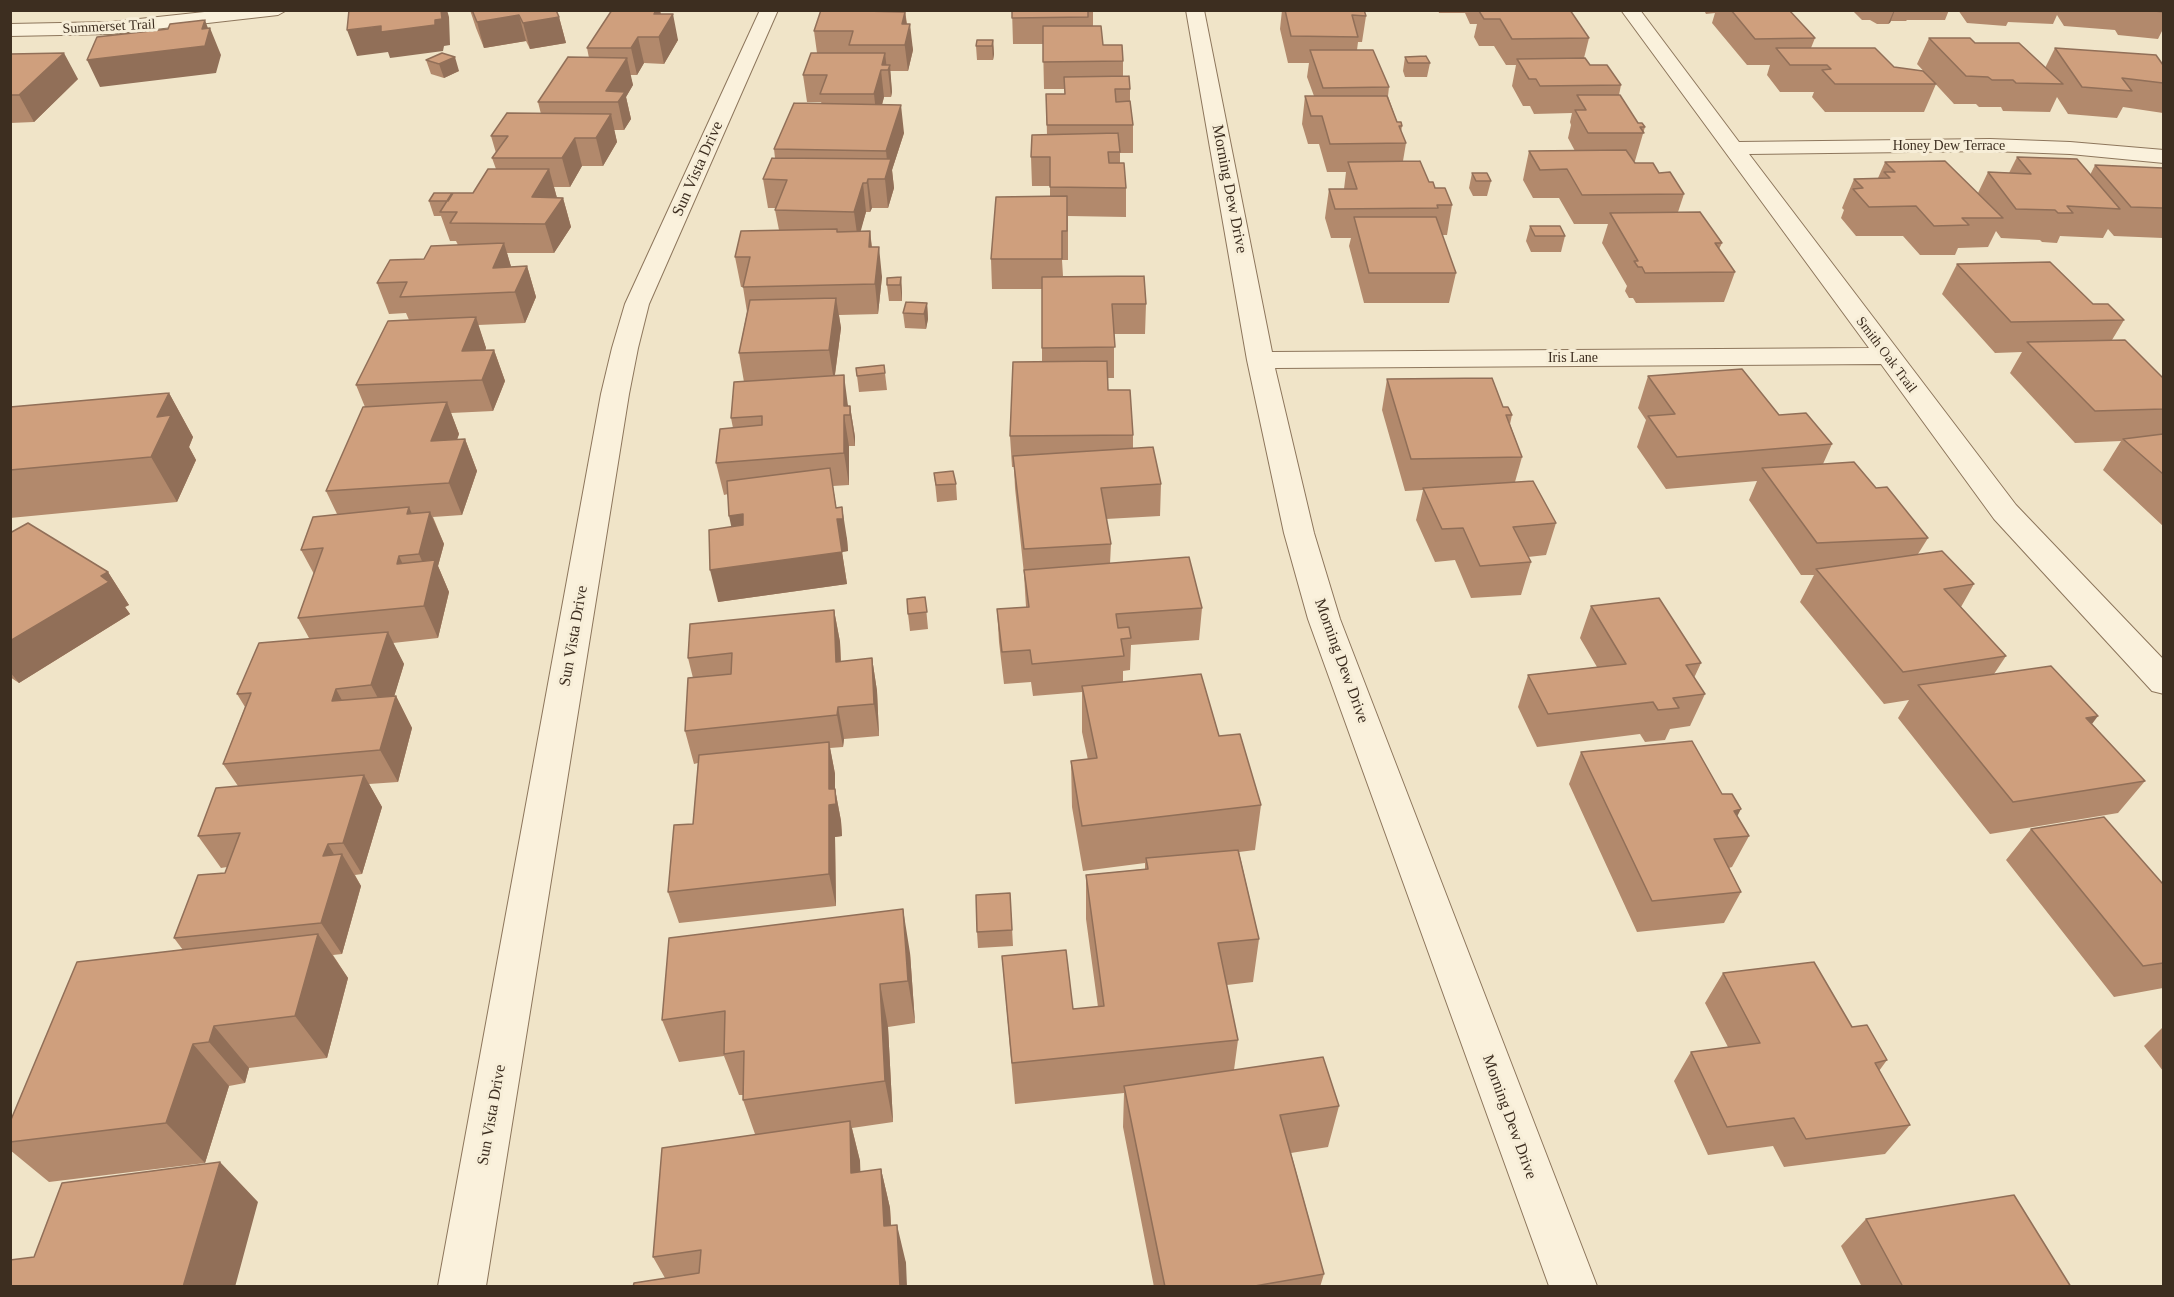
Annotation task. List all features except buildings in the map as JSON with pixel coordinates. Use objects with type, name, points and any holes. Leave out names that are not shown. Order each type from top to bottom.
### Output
[{"type":"street","name":"Summerset Trail","points":[[10,30],[111,28],[278,10]]},
{"type":"street","name":"Sun Vista Drive","points":[[462,1287],[615,394],[625,348],[637,304],[769,10]]},
{"type":"street","name":"Morning Dew Drive","points":[[1195,10],[1260,360],[1299,533],[1324,619],[1573,1287]]},
{"type":"street","name":"Smith Oak Trail","points":[[1630,10],[2005,513],[2163,682]]},
{"type":"street","name":"Honey Dew Terrace","points":[[1734,148],[1990,146],[2070,148],[2163,157]]},
{"type":"street","name":"Iris Lane","points":[[1260,360],[1886,356]]}]
